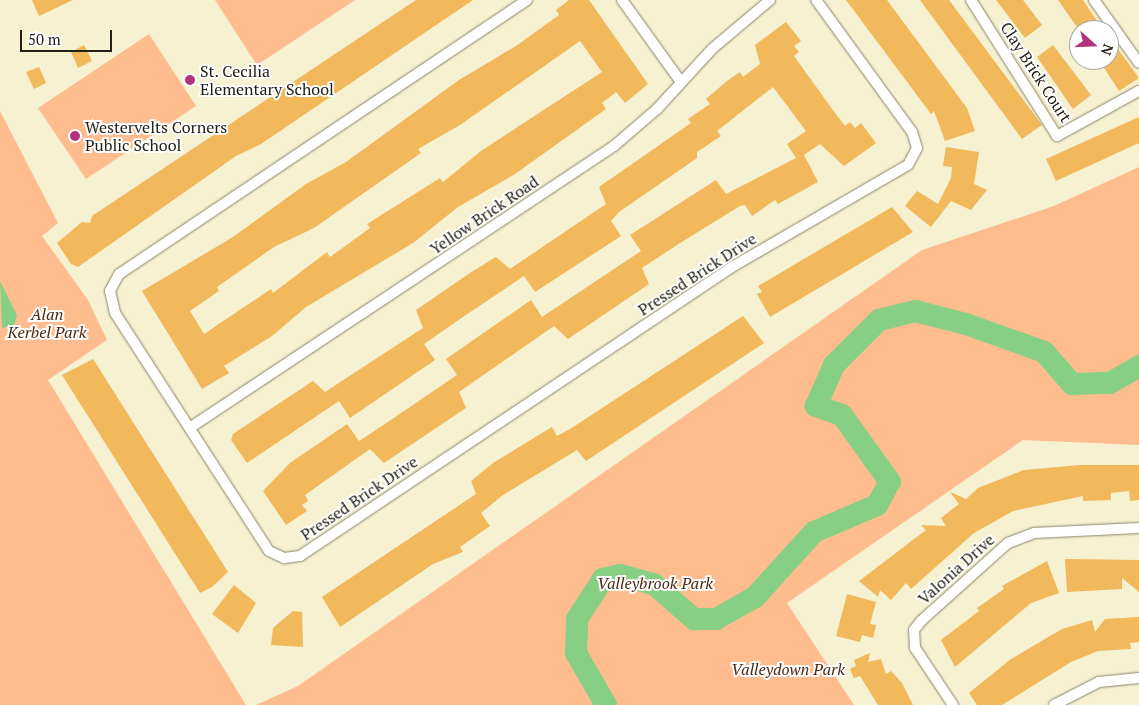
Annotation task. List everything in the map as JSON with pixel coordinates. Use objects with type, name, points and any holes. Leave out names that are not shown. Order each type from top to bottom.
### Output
[{"type":"street","name":"Pressed Brick Drive","points":[[527,0],[119,274],[110,291],[115,313],[191,427],[269,551],[284,558],[300,556],[732,267],[908,165],[917,148],[912,132],[816,0]]},
{"type":"street","points":[[622,0],[681,82]]},
{"type":"street","name":"Yellow Brick Road","points":[[191,427],[614,146],[681,82],[712,49],[770,0]]},
{"type":"street","name":"Clay Brick Court","points":[[970,0],[1057,136],[1139,91]]},
{"type":"street","points":[[1094,0],[1139,63]]},
{"type":"street","name":"Valonia Drive","points":[[953,705],[915,648],[914,630],[921,621],[1008,543],[1034,533],[1139,528]]},
{"type":"street","points":[[1054,705],[1099,682],[1139,678]]},
{"type":"green space","points":[[215,0],[355,0],[257,65]]},
{"type":"green space","points":[[149,34],[196,106],[86,179],[38,108]]},
{"type":"green space","name":"Alan Kerbel Park","points":[[0,111],[58,223],[42,236],[88,300],[107,340],[48,380],[246,705],[0,705]]},
{"type":"green space","name":"Valleybrook Park","points":[[1139,167],[1139,445],[1023,440],[787,603],[854,705],[256,705],[298,686],[922,250],[1054,206]]},
{"type":"shaded area","points":[[0,281],[17,315],[14,325],[2,328]]},
{"type":"building","points":[[32,0],[73,0],[39,16]]},
{"type":"building","points":[[416,0],[473,0],[261,144],[236,156],[78,267],[71,264],[57,243],[82,222],[90,223],[92,216]]},
{"type":"building","points":[[569,0],[589,0],[648,84],[625,103],[616,92],[602,103],[606,109],[515,174],[458,207],[413,243],[306,307],[272,336],[224,366],[229,373],[202,389],[142,291],[233,237],[306,184],[346,162],[459,80],[516,46],[559,15],[556,10]],"holes":[[[580,41],[602,72],[481,151],[443,182],[440,178],[367,224],[370,228],[330,257],[327,252],[273,293],[271,289],[204,334],[190,311],[219,291],[217,287],[274,247],[314,228],[421,153],[418,149],[460,125]]]},
{"type":"building","points":[[846,0],[887,0],[967,108],[975,131],[945,141],[934,111],[931,114]]},
{"type":"building","points":[[920,0],[949,0],[1042,125],[1022,139]]},
{"type":"building","points":[[996,0],[1023,0],[1042,25],[1025,38]]},
{"type":"building","points":[[1058,0],[1083,0],[1096,20],[1072,20]]},
{"type":"building","points":[[786,22],[801,41],[794,46],[799,52],[794,56],[835,113],[845,126],[850,122],[855,128],[861,123],[876,143],[844,166],[820,144],[804,155],[818,182],[778,204],[775,200],[752,216],[745,205],[740,206],[680,243],[642,268],[649,284],[568,339],[554,326],[459,392],[466,408],[384,463],[370,449],[305,495],[308,501],[302,505],[307,511],[286,525],[263,491],[290,463],[347,424],[359,441],[382,426],[457,375],[446,359],[531,300],[542,317],[641,251],[630,235],[716,180],[726,194],[796,158],[787,144],[806,131],[773,87],[717,131],[721,136],[697,152],[697,158],[619,212],[611,221],[621,236],[535,292],[524,276],[424,344],[435,360],[350,418],[339,401],[247,463],[231,440],[233,434],[313,381],[325,392],[423,328],[416,310],[473,271],[496,257],[510,269],[606,204],[599,187],[691,123],[688,119],[710,104],[706,99],[727,81],[740,72],[743,77],[760,64],[755,45]]},
{"type":"building","points":[[84,45],[92,61],[78,68],[71,52]]},
{"type":"building","points":[[1053,45],[1069,66],[1069,70],[1072,70],[1091,95],[1073,109],[1037,57]]},
{"type":"building","points":[[1119,51],[1139,78],[1119,91],[1105,70],[1119,70]]},
{"type":"building","points":[[39,67],[46,83],[34,89],[26,72]]},
{"type":"building","points":[[1139,117],[1139,143],[1056,181],[1046,159]]},
{"type":"building","points":[[946,147],[979,152],[974,184],[987,190],[971,210],[951,201],[931,227],[905,206],[917,191],[938,204],[951,178],[952,167],[943,166]]},
{"type":"building","points":[[892,207],[913,232],[770,317],[757,294],[762,292],[758,286]]},
{"type":"building","points":[[743,316],[764,343],[586,461],[577,450],[503,495],[481,513],[490,526],[460,547],[463,552],[433,564],[340,627],[322,597],[476,494],[471,481],[493,463],[552,427],[557,436],[570,429]]},
{"type":"building","points":[[93,359],[228,572],[212,587],[200,593],[62,375]]},
{"type":"building","points":[[1080,465],[1139,465],[1139,500],[1130,501],[1129,491],[1111,493],[1111,500],[1083,501],[1083,496],[1013,511],[974,533],[911,589],[906,583],[891,600],[880,590],[878,597],[859,581],[926,530],[921,525],[946,526],[941,518],[959,504],[950,492],[966,499],[978,488],[1024,470]]},
{"type":"building","points":[[1065,559],[1139,560],[1139,592],[1122,578],[1122,589],[1067,592]]},
{"type":"building","points":[[1047,561],[1059,593],[1031,603],[955,667],[941,640],[979,611],[977,608],[1004,589],[1002,586]]},
{"type":"building","points":[[234,585],[256,603],[238,633],[212,614]]},
{"type":"building","points":[[847,594],[876,602],[870,624],[876,625],[873,638],[862,635],[860,642],[836,636]]},
{"type":"building","points":[[293,611],[302,612],[303,647],[271,645],[273,628]]},
{"type":"building","points":[[1139,617],[1139,642],[1130,643],[1131,649],[1098,651],[1071,662],[1002,705],[977,705],[969,693],[1011,659],[1062,629],[1092,620],[1095,632],[1105,619]]},
{"type":"building","points":[[870,653],[868,662],[881,659],[886,674],[891,671],[902,683],[913,705],[878,705],[860,676],[854,678],[850,669],[856,666],[854,660]]},
{"type":"waterway","points":[[606,705],[576,653],[577,619],[603,579],[621,575],[655,585],[694,619],[716,619],[755,597],[814,532],[877,505],[890,482],[842,415],[816,406],[834,365],[879,320],[915,311],[966,324],[1044,352],[1072,384],[1110,383],[1139,366]]},
{"type":"place","name":"St. Cecilia Elementary School","points":[[190,80]]},
{"type":"place","name":"Westervelts Corners Public School","points":[[75,136]]},
{"type":"park label","name":"Valleydown Park","points":[[788,669]]}]
